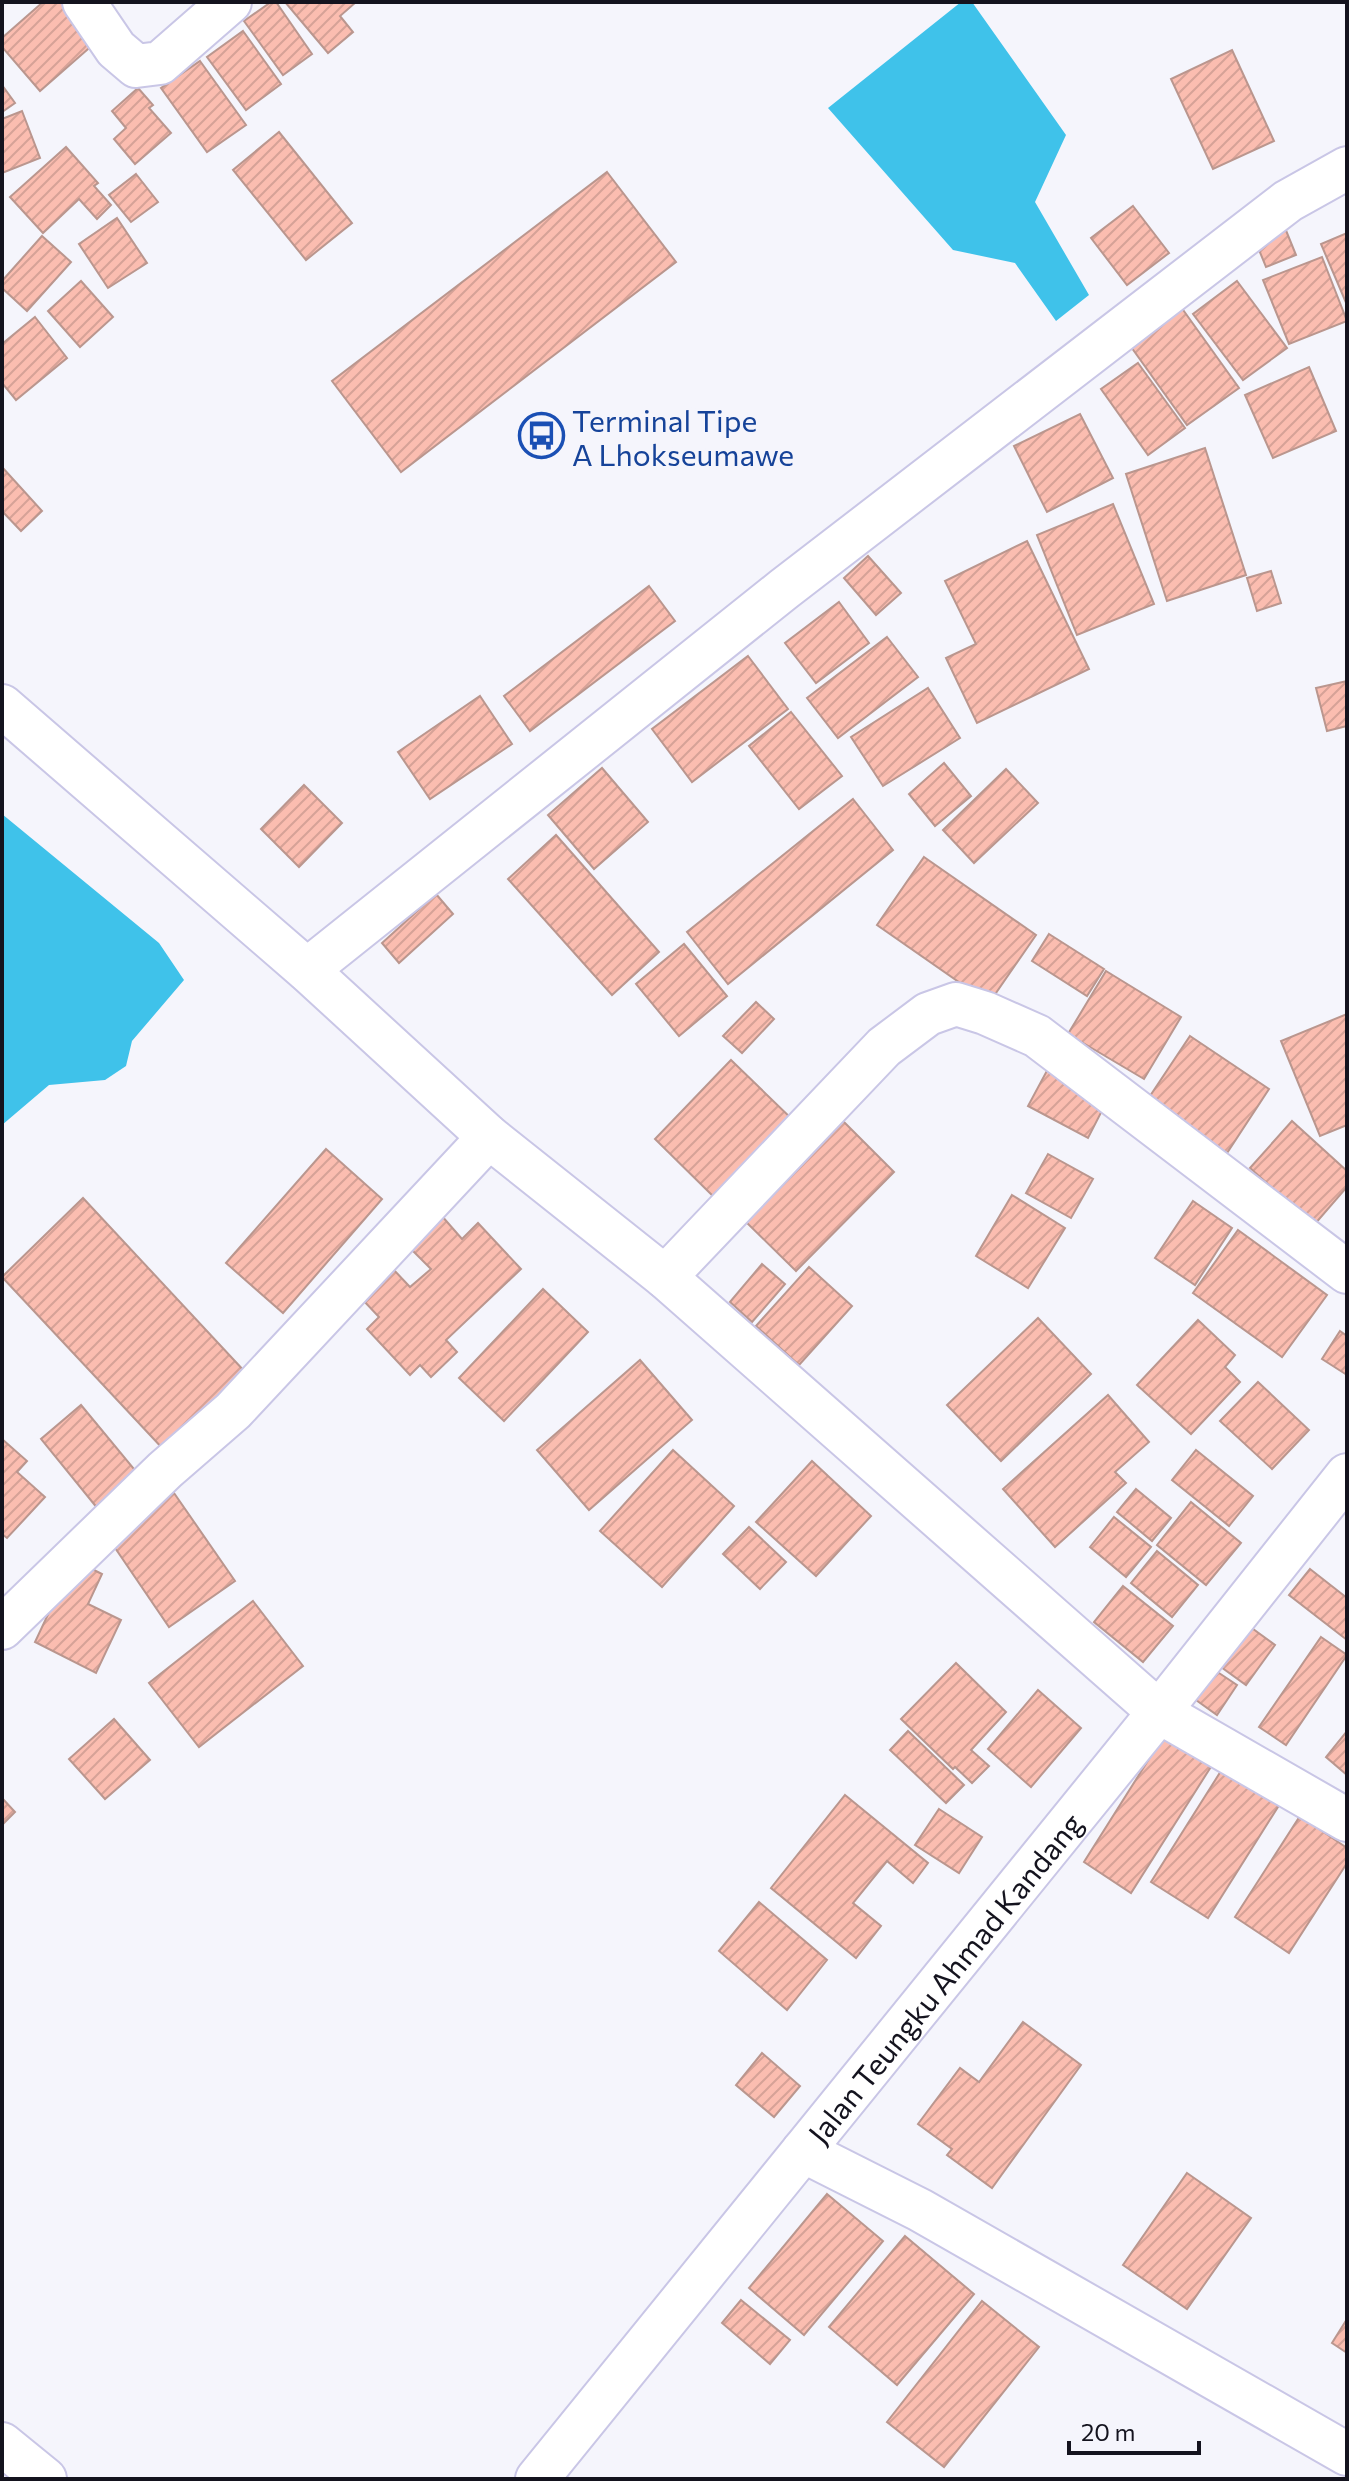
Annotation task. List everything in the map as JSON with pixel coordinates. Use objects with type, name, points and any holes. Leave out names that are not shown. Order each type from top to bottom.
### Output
[{"type":"street","points":[[84,2],[116,49],[136,66],[160,63],[230,2]]},
{"type":"street","points":[[307,970],[797,579],[1288,201],[1347,168]]},
{"type":"street","points":[[2,706],[307,970],[489,1137],[665,1277],[1159,1712],[1347,1820]]},
{"type":"street","points":[[665,1277],[884,1047],[928,1014],[956,1004],[1037,1036],[1347,1272]]},
{"type":"street","points":[[2,1628],[165,1470],[233,1411],[489,1137]]},
{"type":"street","name":"Jalan Teungku Ahmad Kandang","points":[[537,2479],[1159,1712],[1347,1475]]},
{"type":"street","points":[[803,2151],[920,2210],[1347,2454]]},
{"type":"street","points":[[2,2444],[45,2479]]},
{"type":"water","points":[[961,2],[972,2],[1066,135],[1035,202],[1089,295],[1056,321],[1015,263],[953,250],[828,108]]},
{"type":"water","points":[[2,814],[159,943],[184,980],[132,1041],[126,1066],[105,1080],[49,1085],[2,1125]]},
{"type":"building","points":[[43,2],[74,2],[103,36],[40,91],[2,47],[2,38]]},
{"type":"building","points":[[271,2],[276,2],[312,54],[283,75],[244,21]]},
{"type":"building","points":[[285,2],[356,2],[340,16],[353,32],[328,53]]},
{"type":"building","points":[[243,31],[281,84],[246,110],[207,57]]},
{"type":"building","points":[[1232,50],[1274,141],[1213,169],[1171,79]]},
{"type":"building","points":[[200,61],[246,125],[207,152],[161,88]]},
{"type":"building","points":[[2,85],[15,103],[2,112]]},
{"type":"building","points":[[138,88],[153,105],[149,108],[171,133],[135,164],[114,139],[126,128],[112,111]]},
{"type":"building","points":[[22,111],[40,158],[2,173],[2,119]]},
{"type":"building","points":[[279,132],[352,223],[306,260],[233,170]]},
{"type":"building","points":[[66,147],[98,183],[94,186],[111,205],[97,219],[79,199],[43,233],[10,197]]},
{"type":"building","points":[[607,172],[676,262],[401,472],[332,381]]},
{"type":"building","points":[[136,174],[158,202],[131,222],[109,195]]},
{"type":"building","points":[[1133,206],[1169,253],[1127,285],[1091,238]]},
{"type":"building","points":[[117,218],[147,263],[108,288],[79,244]]},
{"type":"building","points":[[1285,228],[1296,255],[1266,267],[1255,240]]},
{"type":"building","points":[[1347,233],[1347,305],[1321,244]]},
{"type":"building","points":[[42,236],[71,262],[27,311],[2,288],[2,281]]},
{"type":"building","points":[[1322,257],[1347,321],[1289,344],[1263,280]]},
{"type":"building","points":[[81,281],[113,317],[80,347],[48,311]]},
{"type":"building","points":[[1237,281],[1287,348],[1243,380],[1193,314]]},
{"type":"building","points":[[1181,307],[1239,388],[1187,425],[1129,344]]},
{"type":"building","points":[[35,317],[67,358],[16,400],[2,383],[2,344]]},
{"type":"building","points":[[1138,363],[1185,428],[1148,455],[1101,389]]},
{"type":"building","points":[[1309,367],[1336,431],[1273,458],[1245,395]]},
{"type":"building","points":[[1080,414],[1113,478],[1047,512],[1014,446]]},
{"type":"building","points":[[1205,448],[1246,575],[1167,601],[1126,474]]},
{"type":"building","points":[[2,467],[42,511],[21,531],[2,511]]},
{"type":"building","points":[[1113,504],[1154,604],[1077,635],[1037,535]]},
{"type":"building","points":[[1027,541],[1089,669],[977,723],[946,658],[976,644],[945,581]]},
{"type":"building","points":[[868,556],[901,593],[876,615],[844,578]]},
{"type":"building","points":[[1271,571],[1281,603],[1257,611],[1247,578]]},
{"type":"building","points":[[649,586],[675,621],[530,731],[504,696]]},
{"type":"building","points":[[839,602],[869,643],[816,683],[785,643]]},
{"type":"building","points":[[887,637],[918,677],[838,738],[807,698]]},
{"type":"building","points":[[748,656],[788,709],[692,782],[652,729]]},
{"type":"building","points":[[1347,681],[1347,726],[1327,731],[1316,688]]},
{"type":"building","points":[[928,688],[960,738],[883,786],[851,737]]},
{"type":"building","points":[[480,696],[512,744],[430,799],[398,752]]},
{"type":"building","points":[[791,712],[842,776],[799,809],[749,746]]},
{"type":"building","points":[[944,763],[971,796],[935,826],[909,794]]},
{"type":"building","points":[[602,768],[648,822],[594,869],[548,815]]},
{"type":"building","points":[[1006,769],[1038,803],[974,863],[943,830]]},
{"type":"building","points":[[304,785],[342,823],[299,867],[261,829]]},
{"type":"building","points":[[853,799],[893,850],[728,984],[687,932]]},
{"type":"building","points":[[556,835],[659,952],[612,995],[508,879]]},
{"type":"building","points":[[924,857],[1036,935],[989,1003],[877,925]]},
{"type":"building","points":[[436,894],[453,914],[399,963],[382,943]]},
{"type":"building","points":[[1049,934],[1104,969],[1087,996],[1032,961]]},
{"type":"building","points":[[684,944],[727,996],[679,1036],[636,984]]},
{"type":"building","points":[[1106,971],[1181,1017],[1144,1079],[1068,1034]]},
{"type":"building","points":[[756,1002],[774,1019],[742,1053],[723,1036]]},
{"type":"building","points":[[1347,1014],[1347,1125],[1320,1136],[1281,1041]]},
{"type":"building","points":[[1190,1036],[1269,1089],[1227,1153],[1148,1099]]},
{"type":"building","points":[[731,1060],[795,1122],[719,1202],[655,1139]]},
{"type":"building","points":[[1050,1065],[1109,1097],[1088,1138],[1028,1106]]},
{"type":"building","points":[[840,1118],[894,1172],[796,1271],[742,1218]]},
{"type":"building","points":[[1292,1121],[1347,1171],[1347,1187],[1314,1225],[1250,1168]]},
{"type":"building","points":[[326,1149],[382,1199],[283,1313],[226,1263]]},
{"type":"building","points":[[1048,1154],[1093,1179],[1071,1218],[1026,1193]]},
{"type":"building","points":[[1012,1195],[1065,1228],[1028,1288],[976,1256]]},
{"type":"building","points":[[83,1198],[247,1374],[165,1451],[2,1277]]},
{"type":"building","points":[[1193,1201],[1232,1228],[1195,1285],[1155,1258]]},
{"type":"building","points":[[441,1215],[462,1239],[478,1223],[521,1269],[446,1340],[457,1352],[431,1377],[420,1365],[410,1375],[367,1329],[379,1317],[362,1299],[393,1269],[410,1287],[431,1269],[408,1246]]},
{"type":"building","points":[[1238,1230],[1327,1295],[1282,1357],[1193,1293]]},
{"type":"building","points":[[762,1264],[785,1284],[752,1322],[730,1302]]},
{"type":"building","points":[[809,1267],[852,1306],[799,1365],[756,1326]]},
{"type":"building","points":[[543,1289],[588,1332],[504,1421],[459,1378]]},
{"type":"building","points":[[1038,1318],[1091,1374],[1001,1461],[947,1405]]},
{"type":"building","points":[[1198,1320],[1235,1355],[1225,1367],[1240,1382],[1191,1434],[1137,1385]]},
{"type":"building","points":[[1340,1331],[1347,1336],[1347,1375],[1322,1359]]},
{"type":"building","points":[[640,1360],[692,1420],[589,1510],[537,1450]]},
{"type":"building","points":[[1258,1382],[1309,1430],[1272,1469],[1220,1421]]},
{"type":"building","points":[[1108,1395],[1149,1442],[1115,1472],[1126,1483],[1055,1547],[1003,1489]]},
{"type":"building","points":[[81,1405],[139,1475],[98,1509],[41,1439]]},
{"type":"building","points":[[2,1439],[27,1461],[17,1472],[45,1497],[7,1538],[2,1534]]},
{"type":"building","points":[[673,1450],[734,1506],[662,1587],[600,1531]]},
{"type":"building","points":[[1196,1450],[1253,1496],[1229,1526],[1172,1480]]},
{"type":"building","points":[[812,1461],[871,1516],[816,1576],[756,1522]]},
{"type":"building","points":[[1136,1489],[1171,1518],[1152,1541],[1117,1512]]},
{"type":"building","points":[[174,1493],[235,1581],[169,1627],[109,1539]]},
{"type":"building","points":[[1191,1502],[1241,1543],[1206,1585],[1157,1545]]},
{"type":"building","points":[[1114,1517],[1151,1547],[1126,1577],[1090,1547]]},
{"type":"building","points":[[749,1527],[786,1562],[760,1589],[723,1554]]},
{"type":"building","points":[[1157,1551],[1198,1585],[1172,1617],[1131,1583]]},
{"type":"building","points":[[78,1562],[102,1574],[88,1604],[121,1620],[96,1673],[35,1642],[59,1591]]},
{"type":"building","points":[[1310,1569],[1347,1598],[1347,1640],[1289,1595]]},
{"type":"building","points":[[1123,1586],[1173,1626],[1143,1662],[1094,1622]]},
{"type":"building","points":[[253,1601],[303,1666],[199,1747],[149,1683]]},
{"type":"building","points":[[1249,1626],[1275,1645],[1246,1685],[1221,1667]]},
{"type":"building","points":[[1321,1637],[1347,1655],[1286,1745],[1259,1727]]},
{"type":"building","points":[[956,1663],[1006,1712],[971,1750],[989,1766],[972,1783],[901,1719]]},
{"type":"building","points":[[1216,1671],[1237,1685],[1217,1715],[1196,1700]]},
{"type":"building","points":[[1038,1690],[1081,1728],[1031,1787],[988,1749]]},
{"type":"building","points":[[114,1719],[150,1760],[105,1799],[69,1759]]},
{"type":"building","points":[[908,1731],[964,1785],[946,1803],[890,1750]]},
{"type":"building","points":[[1347,1731],[1347,1775],[1326,1757]]},
{"type":"building","points":[[1166,1732],[1214,1762],[1131,1893],[1084,1862]]},
{"type":"building","points":[[1226,1763],[1283,1799],[1208,1918],[1151,1882]]},
{"type":"building","points":[[845,1795],[928,1863],[913,1883],[887,1861],[853,1903],[881,1926],[856,1958],[771,1888]]},
{"type":"building","points":[[2,1798],[15,1812],[2,1825]]},
{"type":"building","points":[[939,1809],[982,1837],[959,1873],[915,1845]]},
{"type":"building","points":[[1300,1816],[1347,1848],[1347,1863],[1289,1953],[1235,1917]]},
{"type":"building","points":[[759,1902],[827,1960],[787,2010],[719,1951]]},
{"type":"building","points":[[1023,2022],[1081,2065],[992,2188],[947,2155],[952,2149],[918,2124],[960,2068],[979,2082]]},
{"type":"building","points":[[762,2053],[800,2086],[774,2117],[736,2085]]},
{"type":"building","points":[[1187,2173],[1251,2218],[1187,2309],[1123,2265]]},
{"type":"building","points":[[827,2194],[883,2241],[804,2335],[749,2288]]},
{"type":"building","points":[[905,2236],[974,2294],[897,2385],[829,2327]]},
{"type":"building","points":[[741,2300],[790,2340],[770,2364],[722,2323]]},
{"type":"building","points":[[982,2301],[1039,2347],[944,2467],[887,2422]]},
{"type":"building","points":[[1347,2319],[1347,2353],[1332,2343]]},
{"type":"place","name":"Terminal Tipe A Lhokseumawe","points":[[541,436]]}]
